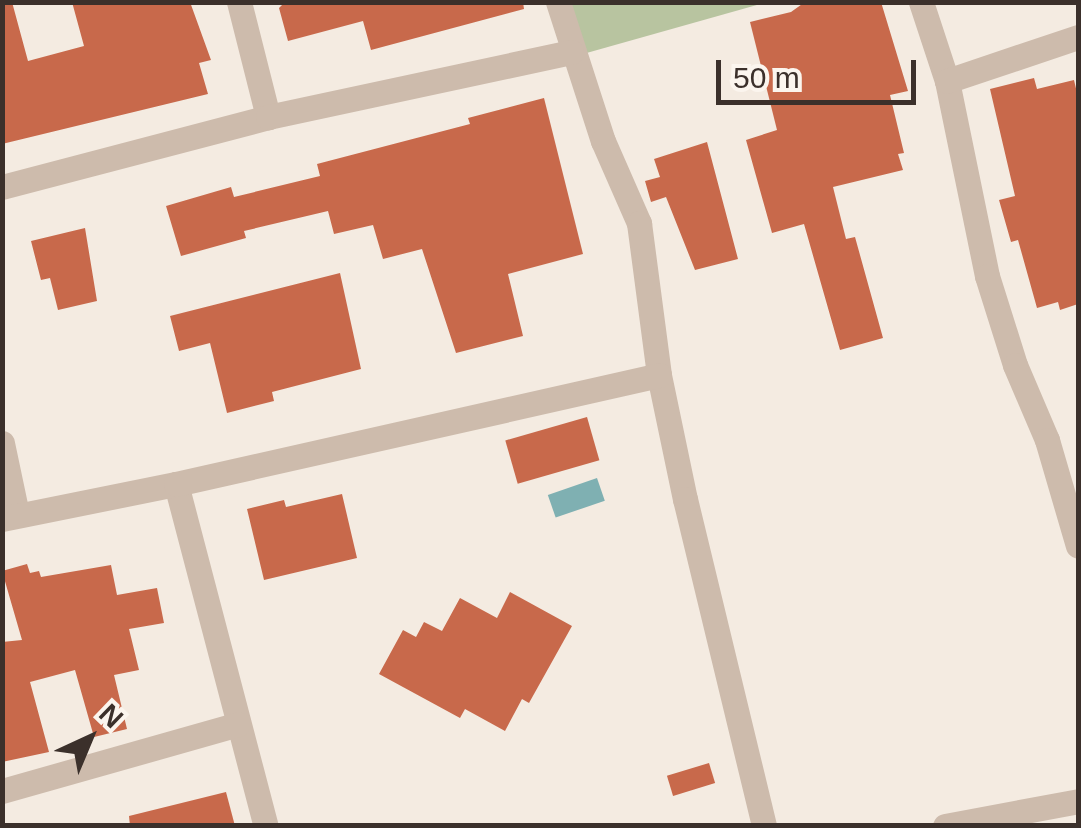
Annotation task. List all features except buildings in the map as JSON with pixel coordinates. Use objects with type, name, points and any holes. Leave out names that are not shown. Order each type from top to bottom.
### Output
[{"type":"street","points":[[239,2],[268,117]]},
{"type":"street","points":[[558,2],[602,141],[639,223],[659,375],[684,499],[764,826]]},
{"type":"street","points":[[921,2],[946,81],[987,276],[1015,365],[1047,440],[1078,546]]},
{"type":"street","points":[[946,81],[1078,37]]},
{"type":"street","points":[[2,188],[268,117],[571,52]]},
{"type":"street","points":[[2,443],[10,517],[176,484],[659,375]]},
{"type":"street","points":[[176,484],[266,826]]},
{"type":"street","points":[[2,791],[238,724]]},
{"type":"street","points":[[944,826],[1078,801]]},
{"type":"green space","points":[[570,2],[764,3],[583,54]]},
{"type":"water","points":[[597,478],[605,501],[556,518],[548,495]]}]
